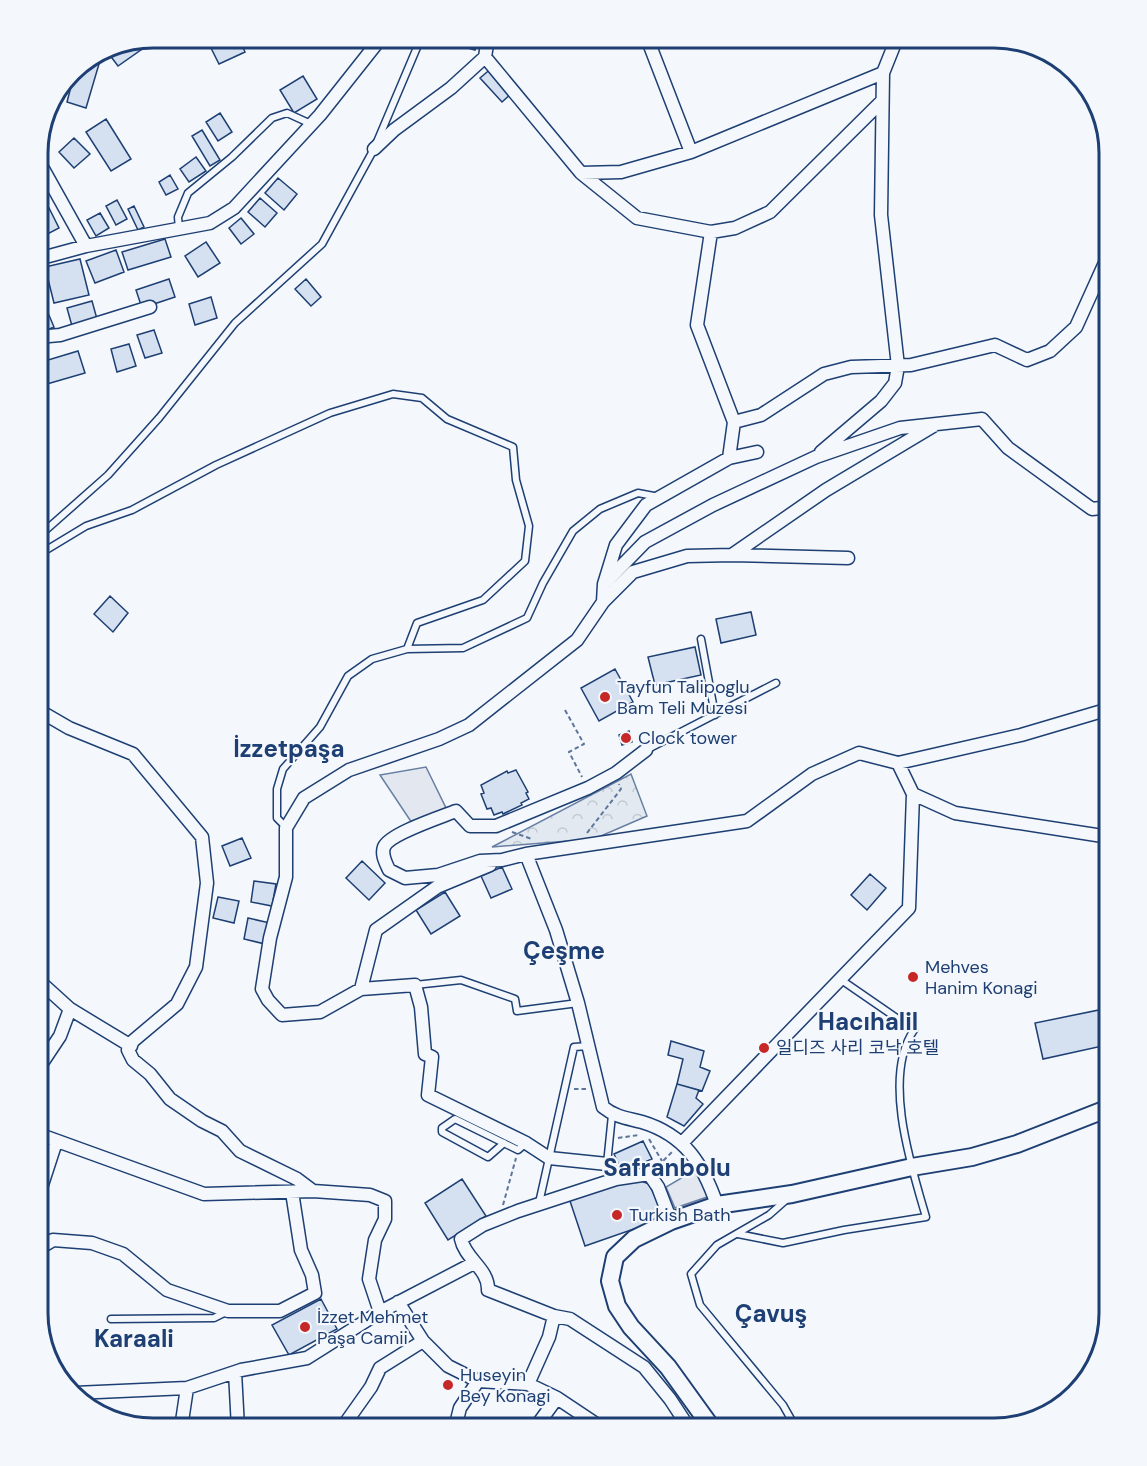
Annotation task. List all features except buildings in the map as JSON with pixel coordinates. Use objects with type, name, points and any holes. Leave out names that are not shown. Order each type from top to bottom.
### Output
[{"type":"main road","points":[[705,1418],[669,1367],[631,1327],[617,1306],[610,1281],[615,1257],[634,1239],[671,1221],[717,1204],[792,1194],[912,1167],[972,1157],[1099,1112]]},
{"type":"street","points":[[48,256],[86,246],[210,223],[234,208],[312,124],[373,48]]},
{"type":"street","points":[[374,149],[394,130],[451,88],[485,57],[486,48]]},
{"type":"street","points":[[651,48],[691,152]]},
{"type":"street","points":[[816,457],[881,400],[895,383],[898,366],[881,214],[883,73],[893,48]]},
{"type":"street","points":[[485,57],[581,173],[637,218],[711,232],[735,228],[770,212],[882,101]]},
{"type":"street","points":[[581,173],[621,172],[691,152],[883,73]]},
{"type":"street","points":[[48,178],[86,246]]},
{"type":"street","points":[[711,232],[697,325],[735,422],[729,458]]},
{"type":"street","points":[[735,422],[761,415],[824,374],[851,367],[911,365],[995,345],[1027,360],[1050,351],[1076,327],[1099,278]]},
{"type":"street","points":[[48,336],[60,335],[150,307]]},
{"type":"street","points":[[604,584],[645,542],[713,505],[816,457],[900,428],[982,419],[1008,448],[1092,509],[1099,508]]},
{"type":"street","points":[[732,555],[826,490],[939,423]]},
{"type":"street","points":[[603,602],[604,584],[616,545],[646,505],[729,458],[757,452]]},
{"type":"street","points":[[616,1179],[607,1164],[549,1158],[522,1146],[428,1095],[432,1057],[425,1054],[422,1007],[415,985],[361,989],[320,1012],[282,1015],[268,1000],[262,989],[270,938],[286,877],[286,828],[304,798],[349,770],[439,740],[469,725],[577,640],[603,602],[633,573],[687,556],[848,558]]},
{"type":"street","points":[[646,750],[616,773],[588,788],[496,826],[470,826],[456,811],[392,838],[384,846],[382,854],[389,870],[405,878],[438,875],[480,861],[502,860],[747,821],[812,774],[859,753],[898,763],[1021,735],[1099,712]]},
{"type":"street","points":[[48,716],[69,728],[133,754],[201,837],[207,883],[196,967],[177,1004],[133,1041],[128,1050],[133,1060],[150,1074],[170,1099],[202,1121],[222,1131],[240,1151],[297,1179],[313,1191]]},
{"type":"street","points":[[682,1143],[909,908],[913,794],[898,763]]},
{"type":"street","points":[[913,794],[955,813],[1099,835]]},
{"type":"street","points":[[526,855],[556,930],[578,1003],[603,1107],[612,1115],[643,1122],[666,1131],[682,1143],[694,1157],[717,1204]]},
{"type":"street","points":[[361,989],[376,930],[437,887],[502,860]]},
{"type":"street","points":[[48,989],[70,1009],[131,1046]]},
{"type":"street","points":[[48,1054],[60,1036],[70,1009]]},
{"type":"street","points":[[48,1138],[204,1194],[313,1191],[370,1195],[385,1201],[385,1219],[375,1240],[369,1279],[380,1312]]},
{"type":"street","points":[[48,1167],[56,1142]]},
{"type":"street","points":[[671,1221],[658,1187],[649,1174],[616,1179],[538,1204],[483,1225],[467,1233],[461,1239],[463,1248],[485,1276],[488,1290],[554,1316],[570,1319],[644,1367],[682,1418]]},
{"type":"street","points":[[48,1243],[53,1240],[92,1243],[123,1254],[167,1290],[228,1311],[280,1311],[315,1293],[312,1275],[301,1250],[292,1191]]},
{"type":"street","points":[[86,1393],[187,1388],[235,1372],[307,1358],[380,1312],[474,1263]]},
{"type":"street","points":[[398,1302],[423,1341],[448,1366],[478,1381],[528,1384],[557,1398],[587,1418]]},
{"type":"street","points":[[528,1384],[549,1337],[554,1316]]},
{"type":"street","points":[[349,1418],[371,1387],[380,1368],[423,1341]]},
{"type":"street","points":[[235,1372],[237,1418]]},
{"type":"street","points":[[458,1418],[460,1408],[478,1381]]},
{"type":"street","points":[[182,1418],[187,1388]]},
{"type":"street","points":[[542,1418],[557,1398]]},
{"type":"lane","points":[[48,528],[108,475],[159,418],[235,323],[322,244],[374,149],[417,48]]},
{"type":"lane","points":[[179,229],[178,217],[188,193],[232,157],[272,118],[287,113],[312,124]]},
{"type":"lane","points":[[48,549],[86,526],[132,510],[216,465],[330,413],[393,394],[422,398],[447,419],[513,447],[516,480],[529,526],[525,561],[483,600],[417,623],[407,649]]},
{"type":"lane","points":[[286,828],[276,818],[277,789],[283,769],[320,727],[348,676],[372,659],[407,649],[463,648],[527,618],[543,583],[573,531],[600,509],[638,493],[661,497]]},
{"type":"lane","points":[[701,639],[715,715]]},
{"type":"lane","points":[[646,750],[776,683]]},
{"type":"lane","points":[[738,1233],[783,1243],[844,1230],[926,1217],[902,1122],[899,1075],[904,1043],[914,1030],[840,979]]},
{"type":"lane","points":[[415,985],[461,980],[515,999],[517,1011],[578,1003]]},
{"type":"lane","points":[[538,1204],[574,1047],[589,1046]]},
{"type":"lane","points":[[607,1164],[612,1115]]},
{"type":"lane","points":[[504,1143],[488,1157],[442,1132],[442,1128],[455,1119],[504,1143],[522,1146]]},
{"type":"lane","points":[[790,1418],[783,1405],[700,1305],[691,1274],[717,1245],[769,1215],[792,1194]]},
{"type":"lane","points":[[111,1319],[214,1318],[228,1311]]},
{"type":"path","points":[[565,710],[584,744],[569,752],[588,788]]},
{"type":"path","points":[[586,835],[621,789],[616,773]]},
{"type":"path","points":[[496,826],[537,841]]},
{"type":"path","points":[[565,1089],[598,1089]]},
{"type":"path","points":[[610,1139],[646,1134],[662,1161]]},
{"type":"path","points":[[649,1174],[682,1143]]},
{"type":"path","points":[[498,1220],[522,1146]]},
{"type":"green space","points":[[631,774],[647,816],[594,839],[492,847]]},
{"type":"shaded area","points":[[426,767],[446,808],[412,823],[380,775]]},
{"type":"shaded area","points":[[695,1170],[710,1196],[675,1208],[666,1187]]},
{"type":"place","name":"Tayfun Talipoglu Bam Teli Muzesi","points":[[605,697]]},
{"type":"place","name":"Clock tower","points":[[626,738]]},
{"type":"place","name":"Mehves Hanim Konagi","points":[[913,977]]},
{"type":"place","name":"일디즈 사리 코낙 호텔","points":[[764,1048]]},
{"type":"place","name":"Turkish Bath","points":[[617,1215]]},
{"type":"place","name":"İzzet Mehmet Paşa Camii","points":[[305,1327]]},
{"type":"place","name":"Huseyin Bey Konagi","points":[[448,1385]]},
{"type":"district","name":"İzzetpaşa","points":[[289,748]]},
{"type":"district","name":"Çeşme","points":[[564,950]]},
{"type":"district","name":"Hacıhalil","points":[[868,1021]]},
{"type":"district","name":"Safranbolu","points":[[667,1167]]},
{"type":"district","name":"Çavuş","points":[[771,1313]]},
{"type":"district","name":"Karaali","points":[[134,1338]]}]
